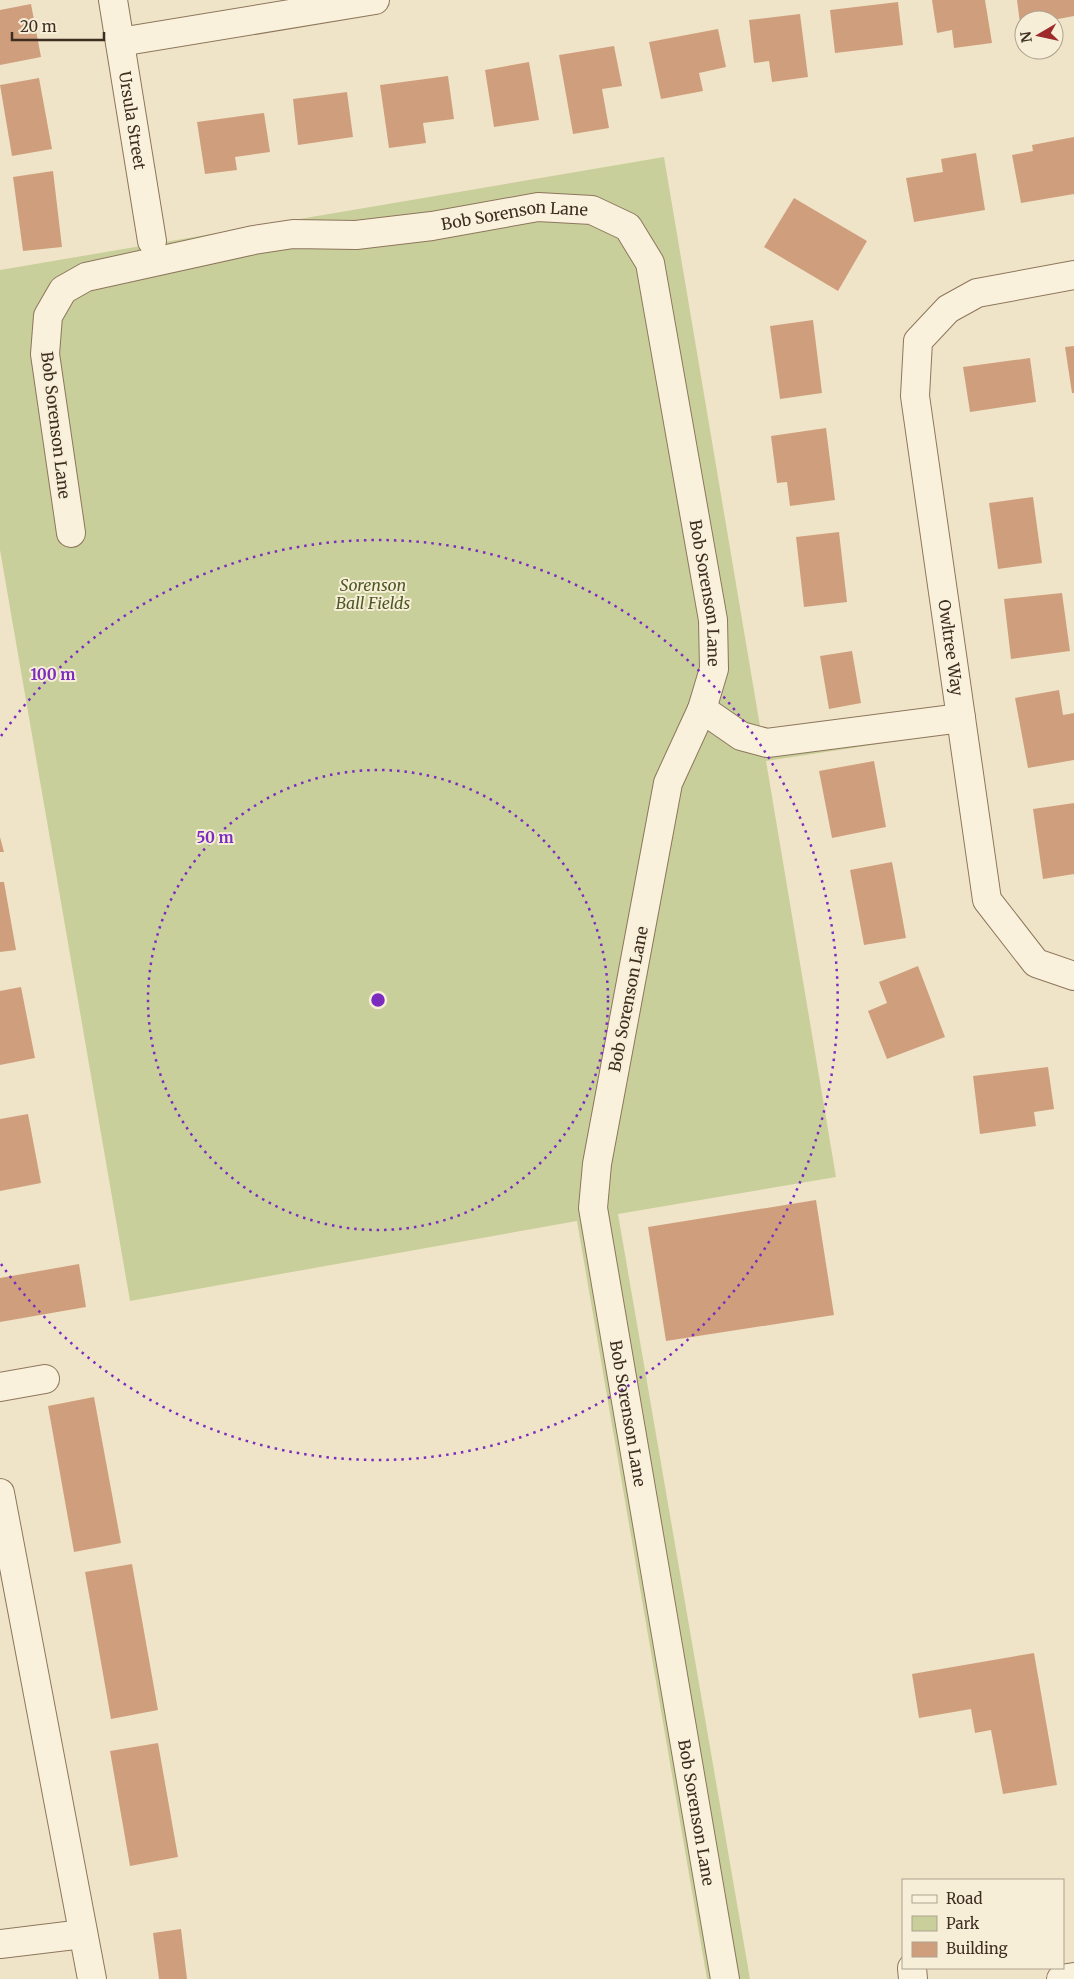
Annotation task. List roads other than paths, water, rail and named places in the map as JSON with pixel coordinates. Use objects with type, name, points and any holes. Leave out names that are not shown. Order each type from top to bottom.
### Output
[{"type":"street","name":"Ursula Street","points":[[113,0],[152,241]]},
{"type":"street","points":[[120,42],[375,0]]},
{"type":"street","name":"Bob Sorenson Lane","points":[[71,533],[45,354],[48,316],[63,290],[86,277],[254,240],[293,234],[356,235],[432,226],[538,207],[592,210],[628,227],[650,263],[713,620],[714,669],[702,709],[668,783],[596,1164],[593,1208],[725,1979]]},
{"type":"street","name":"Owltree Way","points":[[1074,275],[977,293],[948,309],[918,341],[915,396],[987,900],[1036,963],[1074,976]]},
{"type":"street","points":[[702,709],[741,736],[767,742],[961,718]]},
{"type":"street","points":[[0,1387],[45,1379]]},
{"type":"street","points":[[0,1493],[92,1979]]},
{"type":"street","points":[[0,1944],[83,1934]]},
{"type":"street","points":[[1061,1979],[1074,1977]]},
{"type":"park label","name":"Sorenson Ball Fields","points":[[373,594]]}]
